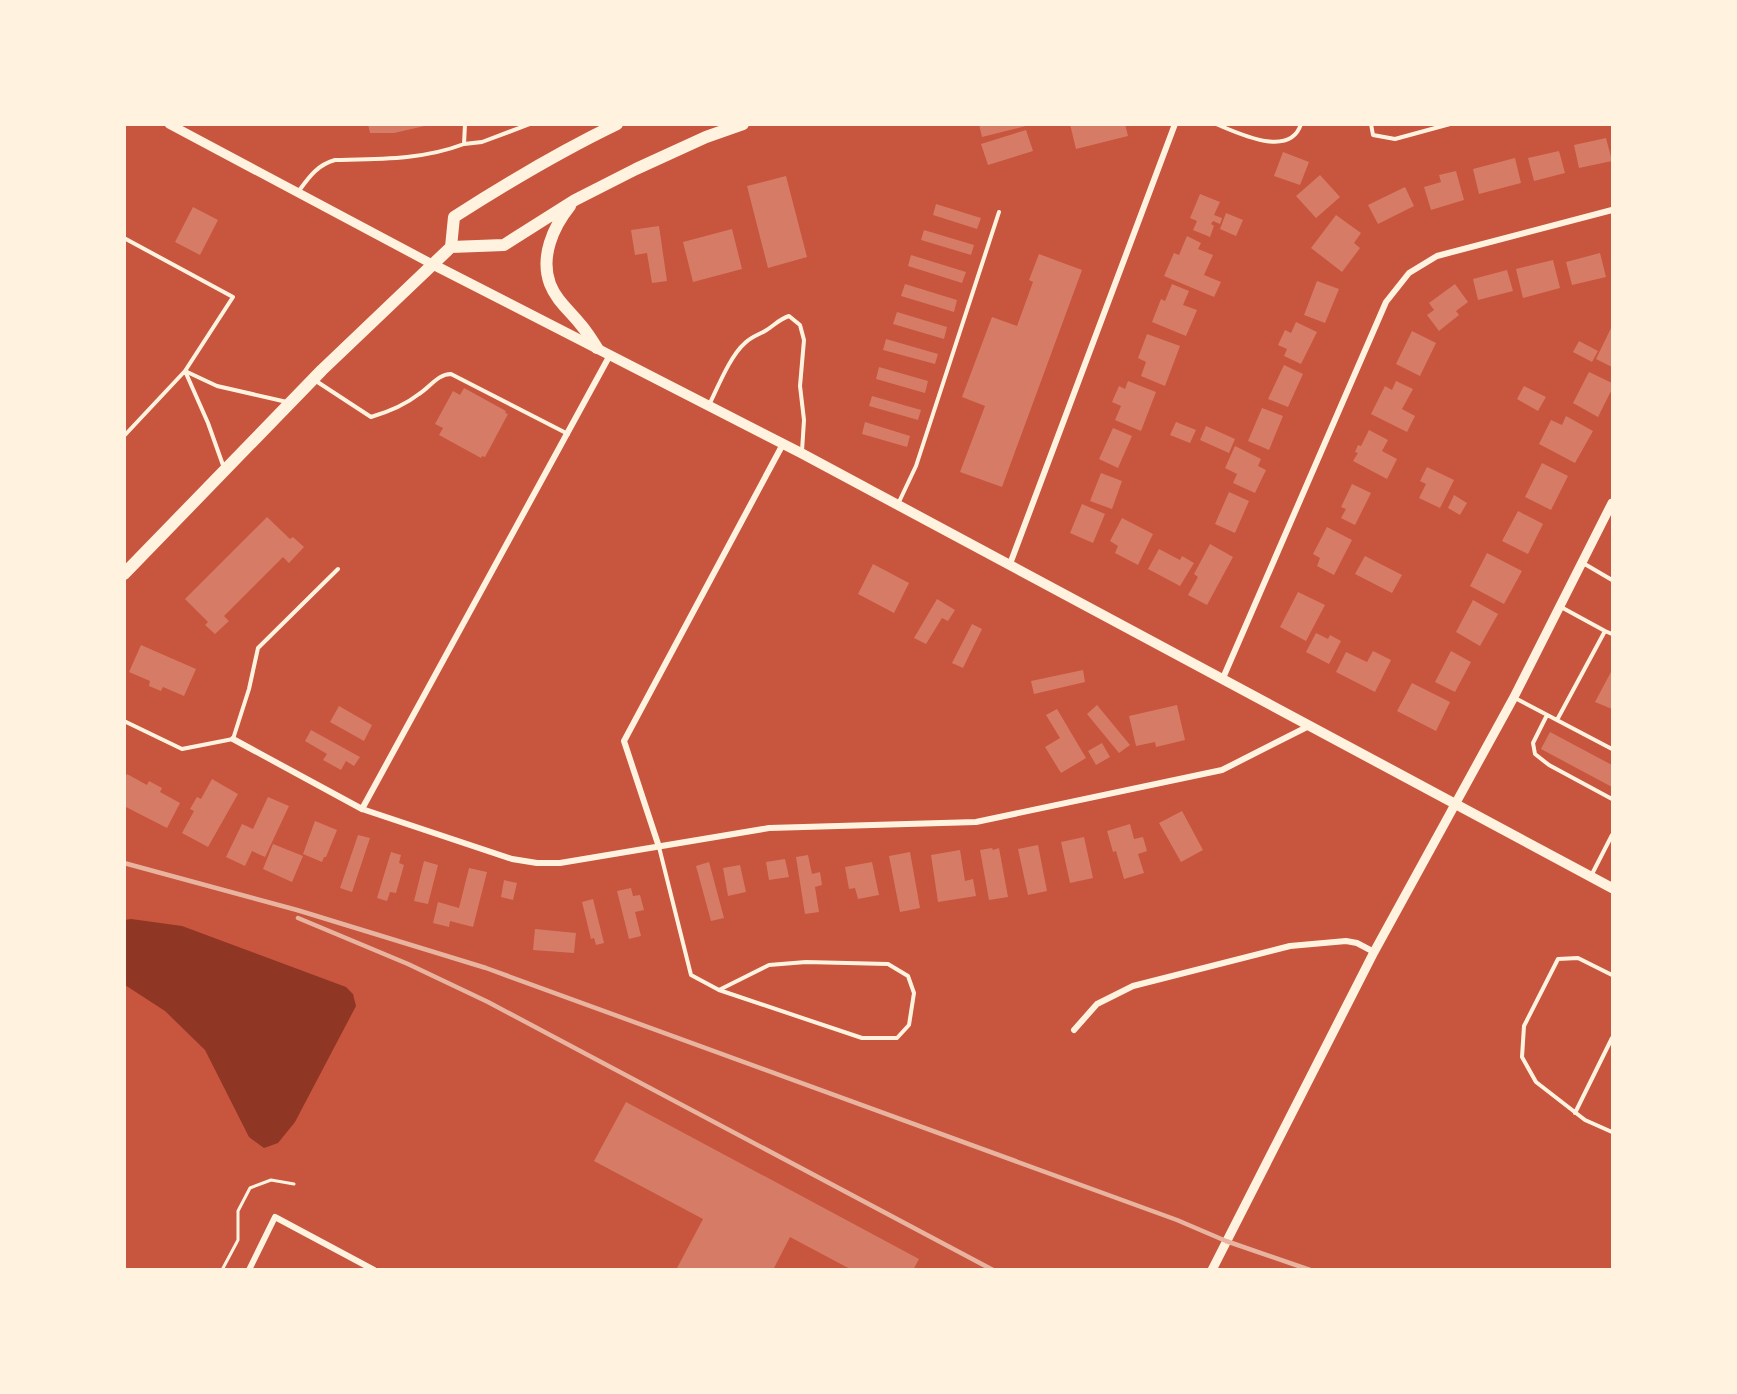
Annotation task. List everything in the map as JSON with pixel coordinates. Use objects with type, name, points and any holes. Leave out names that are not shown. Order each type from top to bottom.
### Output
[{"type":"main road","points":[[451,247],[454,217],[523,174],[617,124]]},
{"type":"main road","points":[[706,137],[721,124]]},
{"type":"main road","points":[[124,574],[313,379],[451,247],[504,245],[574,200],[706,137],[742,124]]},
{"type":"main road","points":[[574,200],[561,217],[553,234],[546,267],[550,284],[559,299],[597,348]]},
{"type":"main road","points":[[432,264],[898,504],[1612,888]]},
{"type":"street","points":[[169,124],[432,264]]},
{"type":"street","points":[[1010,564],[1174,124]]},
{"type":"street","points":[[1223,678],[1386,302],[1403,280],[1409,273],[1437,256],[1612,210]]},
{"type":"street","points":[[362,809],[610,355]]},
{"type":"street","points":[[659,847],[624,741],[783,444]]},
{"type":"street","points":[[1212,1269],[1374,952],[1514,697],[1612,503]]},
{"type":"street","points":[[233,739],[362,809],[512,859],[537,863],[575,862],[769,828],[976,822],[1222,770],[1310,726]]},
{"type":"street","points":[[1074,1030],[1097,1004],[1133,986],[1290,946],[1346,941],[1357,943],[1374,952]]},
{"type":"street","points":[[249,1269],[275,1217],[374,1269]]},
{"type":"lane","points":[[464,144],[465,124]]},
{"type":"lane","points":[[297,192],[312,173],[324,163],[335,160],[412,158],[444,152],[464,144],[482,142],[530,124]]},
{"type":"lane","points":[[1216,124],[1256,140],[1277,142],[1290,139],[1299,132],[1301,124]]},
{"type":"lane","points":[[1371,124],[1373,135],[1395,139],[1450,124]]},
{"type":"lane","points":[[898,504],[915,466],[999,212]]},
{"type":"lane","points":[[124,238],[233,297],[185,371],[124,436]]},
{"type":"lane","points":[[709,405],[735,354],[756,335],[767,330],[781,318],[789,316],[800,325],[804,340],[800,386],[804,420],[801,453]]},
{"type":"lane","points":[[185,371],[217,386],[291,402]]},
{"type":"lane","points":[[185,371],[208,423],[224,470]]},
{"type":"lane","points":[[313,379],[371,417],[388,412],[418,395],[444,374],[451,374],[568,434]]},
{"type":"lane","points":[[1582,563],[1612,580]]},
{"type":"lane","points":[[124,721],[182,749],[233,739],[249,689],[258,648],[338,569]]},
{"type":"lane","points":[[1559,606],[1612,634]]},
{"type":"lane","points":[[1557,720],[1605,631]]},
{"type":"lane","points":[[1514,697],[1612,749]]},
{"type":"lane","points":[[1547,715],[1533,743],[1535,754],[1548,765],[1612,800]]},
{"type":"lane","points":[[1591,877],[1612,835]]},
{"type":"lane","points":[[659,847],[691,975],[719,990],[862,1038],[897,1038],[909,1025],[914,993],[908,976],[888,964],[806,962],[769,965],[719,990]]},
{"type":"lane","points":[[1612,975],[1578,958],[1558,958],[1524,1026],[1522,1057],[1536,1082],[1585,1120],[1612,1132]]},
{"type":"lane","points":[[1575,1113],[1612,1038]]},
{"type":"path","points":[[222,1269],[238,1240],[238,1211],[250,1188],[271,1180],[294,1184]]},
{"type":"shaded area","points":[[125,920],[182,926],[346,987],[353,994],[356,1006],[295,1122],[278,1143],[264,1148],[249,1137],[205,1050],[165,1011],[125,985]]},
{"type":"building","points":[[368,124],[429,125],[394,133],[370,133]]},
{"type":"building","points":[[979,124],[1030,124],[1030,125],[982,137]]},
{"type":"building","points":[[1070,124],[1125,124],[1128,136],[1076,149]]},
{"type":"building","points":[[1026,130],[1033,151],[988,165],[981,144]]},
{"type":"building","points":[[1606,138],[1612,161],[1579,168],[1574,145]]},
{"type":"building","points":[[1559,151],[1565,173],[1534,181],[1528,158]]},
{"type":"building","points":[[1283,152],[1309,162],[1300,185],[1274,176]]},
{"type":"building","points":[[1515,158],[1521,183],[1479,194],[1473,169]]},
{"type":"building","points":[[1456,171],[1464,200],[1431,210],[1424,187],[1441,182],[1439,175]]},
{"type":"building","points":[[1320,175],[1340,197],[1316,218],[1296,196]]},
{"type":"building","points":[[786,176],[807,257],[768,268],[747,186]]},
{"type":"building","points":[[1405,187],[1414,206],[1378,224],[1368,205]]},
{"type":"building","points":[[1200,194],[1220,202],[1214,215],[1222,218],[1220,224],[1213,221],[1211,224],[1214,226],[1210,237],[1193,230],[1197,221],[1190,218]]},
{"type":"building","points":[[936,204],[981,218],[977,229],[933,215]]},
{"type":"building","points":[[193,207],[218,220],[200,255],[175,242]]},
{"type":"building","points":[[1226,213],[1243,220],[1236,236],[1220,229]]},
{"type":"building","points":[[1336,215],[1361,233],[1354,243],[1360,248],[1342,272],[1311,248]]},
{"type":"building","points":[[659,226],[667,281],[652,283],[647,253],[635,255],[631,230]]},
{"type":"building","points":[[732,229],[742,269],[693,282],[683,242]]},
{"type":"building","points":[[924,230],[974,245],[971,255],[921,240]]},
{"type":"building","points":[[1187,236],[1201,243],[1198,249],[1213,255],[1204,275],[1221,282],[1214,297],[1164,276],[1174,253],[1179,255]]},
{"type":"building","points":[[1600,253],[1606,277],[1572,285],[1566,262]]},
{"type":"building","points":[[1039,254],[1082,270],[1002,487],[960,472],[985,406],[962,397],[992,317],[1017,326],[1033,282],[1029,280]]},
{"type":"building","points":[[911,255],[966,272],[962,283],[908,266]]},
{"type":"building","points":[[1553,260],[1560,288],[1523,298],[1516,269]]},
{"type":"building","points":[[1507,270],[1513,291],[1478,300],[1473,279]]},
{"type":"building","points":[[1317,281],[1339,289],[1325,323],[1304,315]]},
{"type":"building","points":[[905,284],[957,300],[954,312],[901,296]]},
{"type":"building","points":[[1172,284],[1189,291],[1183,305],[1197,310],[1186,336],[1152,322],[1161,299],[1165,301]]},
{"type":"building","points":[[1455,284],[1468,302],[1456,311],[1459,315],[1439,331],[1427,315],[1434,310],[1429,303]]},
{"type":"building","points":[[897,312],[947,327],[944,339],[893,324]]},
{"type":"building","points":[[1296,322],[1317,332],[1301,364],[1284,356],[1287,349],[1278,345],[1285,330],[1291,333]]},
{"type":"building","points":[[1612,326],[1612,367],[1596,359]]},
{"type":"building","points":[[1412,331],[1436,343],[1420,376],[1396,364]]},
{"type":"building","points":[[1147,334],[1180,346],[1165,386],[1141,376],[1146,362],[1138,358]]},
{"type":"building","points":[[886,339],[938,354],[935,364],[883,350]]},
{"type":"building","points":[[1579,341],[1598,351],[1592,362],[1573,352]]},
{"type":"building","points":[[1284,365],[1303,374],[1288,407],[1268,399]]},
{"type":"building","points":[[879,367],[928,381],[925,393],[876,379]]},
{"type":"building","points":[[1589,372],[1612,383],[1612,389],[1598,417],[1573,403]]},
{"type":"building","points":[[1128,381],[1156,392],[1141,431],[1115,420],[1121,406],[1112,402],[1119,386],[1125,389]]},
{"type":"building","points":[[1396,381],[1413,389],[1402,409],[1415,416],[1407,432],[1371,414],[1385,386],[1392,390]]},
{"type":"building","points":[[1524,386],[1546,397],[1538,411],[1517,399]]},
{"type":"building","points":[[464,388],[508,414],[485,457],[481,458],[439,435],[443,428],[435,424],[453,391],[460,395]]},
{"type":"building","points":[[872,396],[921,410],[918,420],[869,406]]},
{"type":"building","points":[[1262,408],[1283,416],[1269,450],[1248,441]]},
{"type":"building","points":[[1566,416],[1593,431],[1575,463],[1539,444],[1551,420],[1562,425]]},
{"type":"building","points":[[865,422],[910,436],[907,447],[862,434]]},
{"type":"building","points":[[1176,422],[1196,430],[1190,443],[1170,435]]},
{"type":"building","points":[[1206,426],[1235,439],[1229,453],[1200,440]]},
{"type":"building","points":[[1113,428],[1132,436],[1118,468],[1099,459]]},
{"type":"building","points":[[1369,430],[1388,440],[1382,451],[1397,459],[1387,479],[1353,461],[1358,453],[1355,452],[1358,445],[1361,446]]},
{"type":"building","points":[[1235,446],[1261,459],[1258,466],[1266,470],[1255,493],[1233,483],[1237,474],[1225,468]]},
{"type":"building","points":[[1542,463],[1568,476],[1551,510],[1525,497]]},
{"type":"building","points":[[1427,467],[1454,480],[1440,508],[1419,498],[1426,484],[1420,481]]},
{"type":"building","points":[[1101,473],[1122,481],[1112,509],[1090,501]]},
{"type":"building","points":[[1352,484],[1371,493],[1355,525],[1341,518],[1346,509],[1341,507]]},
{"type":"building","points":[[1229,492],[1249,501],[1235,533],[1215,524]]},
{"type":"building","points":[[1454,495],[1467,503],[1460,515],[1448,508]]},
{"type":"building","points":[[1082,504],[1105,514],[1093,543],[1070,533]]},
{"type":"building","points":[[1518,511],[1543,524],[1528,554],[1502,541]]},
{"type":"building","points":[[267,517],[290,539],[293,537],[304,547],[289,563],[283,557],[224,616],[229,621],[215,634],[205,625],[208,622],[185,599]]},
{"type":"building","points":[[1122,518],[1153,534],[1138,565],[1115,553],[1118,546],[1110,541]]},
{"type":"building","points":[[1327,527],[1352,540],[1334,575],[1317,566],[1320,558],[1313,554]]},
{"type":"building","points":[[1210,544],[1233,557],[1207,605],[1188,595],[1198,577],[1194,574]]},
{"type":"building","points":[[1159,549],[1180,560],[1182,556],[1194,563],[1180,586],[1148,569]]},
{"type":"building","points":[[1487,553],[1522,571],[1504,604],[1470,586]]},
{"type":"building","points":[[1365,556],[1402,575],[1392,593],[1355,574]]},
{"type":"building","points":[[873,564],[909,583],[894,613],[858,594]]},
{"type":"building","points":[[1298,592],[1325,605],[1306,641],[1280,627]]},
{"type":"building","points":[[937,599],[955,610],[948,621],[942,618],[926,644],[914,638]]},
{"type":"building","points":[[1473,600],[1498,614],[1480,646],[1456,632]]},
{"type":"building","points":[[972,624],[982,629],[963,668],[952,663]]},
{"type":"building","points":[[1316,633],[1328,639],[1330,635],[1341,641],[1329,664],[1306,652]]},
{"type":"building","points":[[141,645],[196,669],[184,696],[163,687],[161,691],[149,686],[150,681],[129,672]]},
{"type":"building","points":[[1373,651],[1391,660],[1375,692],[1336,672],[1346,652],[1367,662]]},
{"type":"building","points":[[1451,651],[1471,662],[1455,692],[1435,682]]},
{"type":"building","points":[[1083,670],[1085,682],[1034,694],[1031,681]]},
{"type":"building","points":[[1612,670],[1612,709],[1595,702]]},
{"type":"building","points":[[1412,683],[1450,702],[1436,731],[1397,711]]},
{"type":"building","points":[[1097,705],[1130,745],[1119,753],[1087,714]]},
{"type":"building","points":[[1177,705],[1185,740],[1156,747],[1155,742],[1136,746],[1129,716]]},
{"type":"building","points":[[339,706],[372,725],[364,741],[330,722]]},
{"type":"building","points":[[1057,709],[1086,758],[1061,773],[1045,747],[1060,738],[1046,715]]},
{"type":"building","points":[[311,730],[360,757],[354,766],[346,761],[341,770],[323,760],[327,754],[305,741]]},
{"type":"building","points":[[1550,732],[1612,765],[1612,787],[1541,749]]},
{"type":"building","points":[[1102,743],[1110,757],[1096,765],[1088,751]]},
{"type":"building","points":[[127,774],[147,785],[149,781],[162,788],[160,792],[180,803],[167,828],[124,806],[124,778]]},
{"type":"building","points":[[212,779],[238,794],[208,847],[182,833],[194,811],[190,809],[197,797],[201,799]]},
{"type":"building","points":[[268,797],[289,806],[265,857],[252,851],[245,866],[226,857],[242,824],[253,829]]},
{"type":"building","points":[[1182,811],[1203,850],[1181,862],[1159,823]]},
{"type":"building","points":[[315,821],[337,830],[322,862],[303,854]]},
{"type":"building","points":[[1130,824],[1134,839],[1143,837],[1147,851],[1138,854],[1144,873],[1124,879],[1116,851],[1113,852],[1107,831]]},
{"type":"building","points":[[358,835],[370,838],[352,892],[340,888]]},
{"type":"building","points":[[1084,837],[1093,878],[1070,883],[1061,842]]},
{"type":"building","points":[[273,844],[303,856],[292,882],[263,869]]},
{"type":"building","points":[[1038,845],[1047,891],[1028,895],[1018,849]]},
{"type":"building","points":[[992,848],[993,850],[999,848],[1008,897],[989,900],[980,850]]},
{"type":"building","points":[[960,850],[965,881],[973,879],[976,896],[938,902],[931,855]]},
{"type":"building","points":[[391,852],[401,855],[399,863],[404,865],[396,893],[390,892],[387,901],[377,898]]},
{"type":"building","points":[[910,852],[920,908],[900,912],[889,856]]},
{"type":"building","points":[[808,855],[812,874],[820,872],[822,885],[815,887],[819,912],[805,914],[796,857]]},
{"type":"building","points":[[785,859],[789,877],[769,880],[766,862]]},
{"type":"building","points":[[424,861],[438,865],[428,904],[414,901]]},
{"type":"building","points":[[709,862],[724,918],[711,921],[696,866]]},
{"type":"building","points":[[872,862],[879,895],[858,899],[855,888],[849,889],[845,867]]},
{"type":"building","points":[[740,865],[746,892],[728,896],[723,868]]},
{"type":"building","points":[[469,868],[487,872],[473,927],[450,921],[449,927],[433,923],[438,902],[459,908]]},
{"type":"building","points":[[504,880],[517,883],[513,900],[501,897]]},
{"type":"building","points":[[631,888],[633,896],[640,895],[644,910],[635,912],[641,936],[629,939],[617,891]]},
{"type":"building","points":[[593,899],[604,943],[596,945],[594,938],[591,939],[582,902]]},
{"type":"building","points":[[535,929],[576,933],[574,953],[533,950]]},
{"type":"building","points":[[626,1102],[919,1259],[913,1270],[852,1270],[790,1237],[773,1270],[676,1270],[703,1219],[594,1161]]},
{"type":"railway","points":[[124,863],[297,910],[486,968],[1310,1270]]},
{"type":"railway","points":[[298,918],[408,964],[488,1002],[993,1270]]}]
